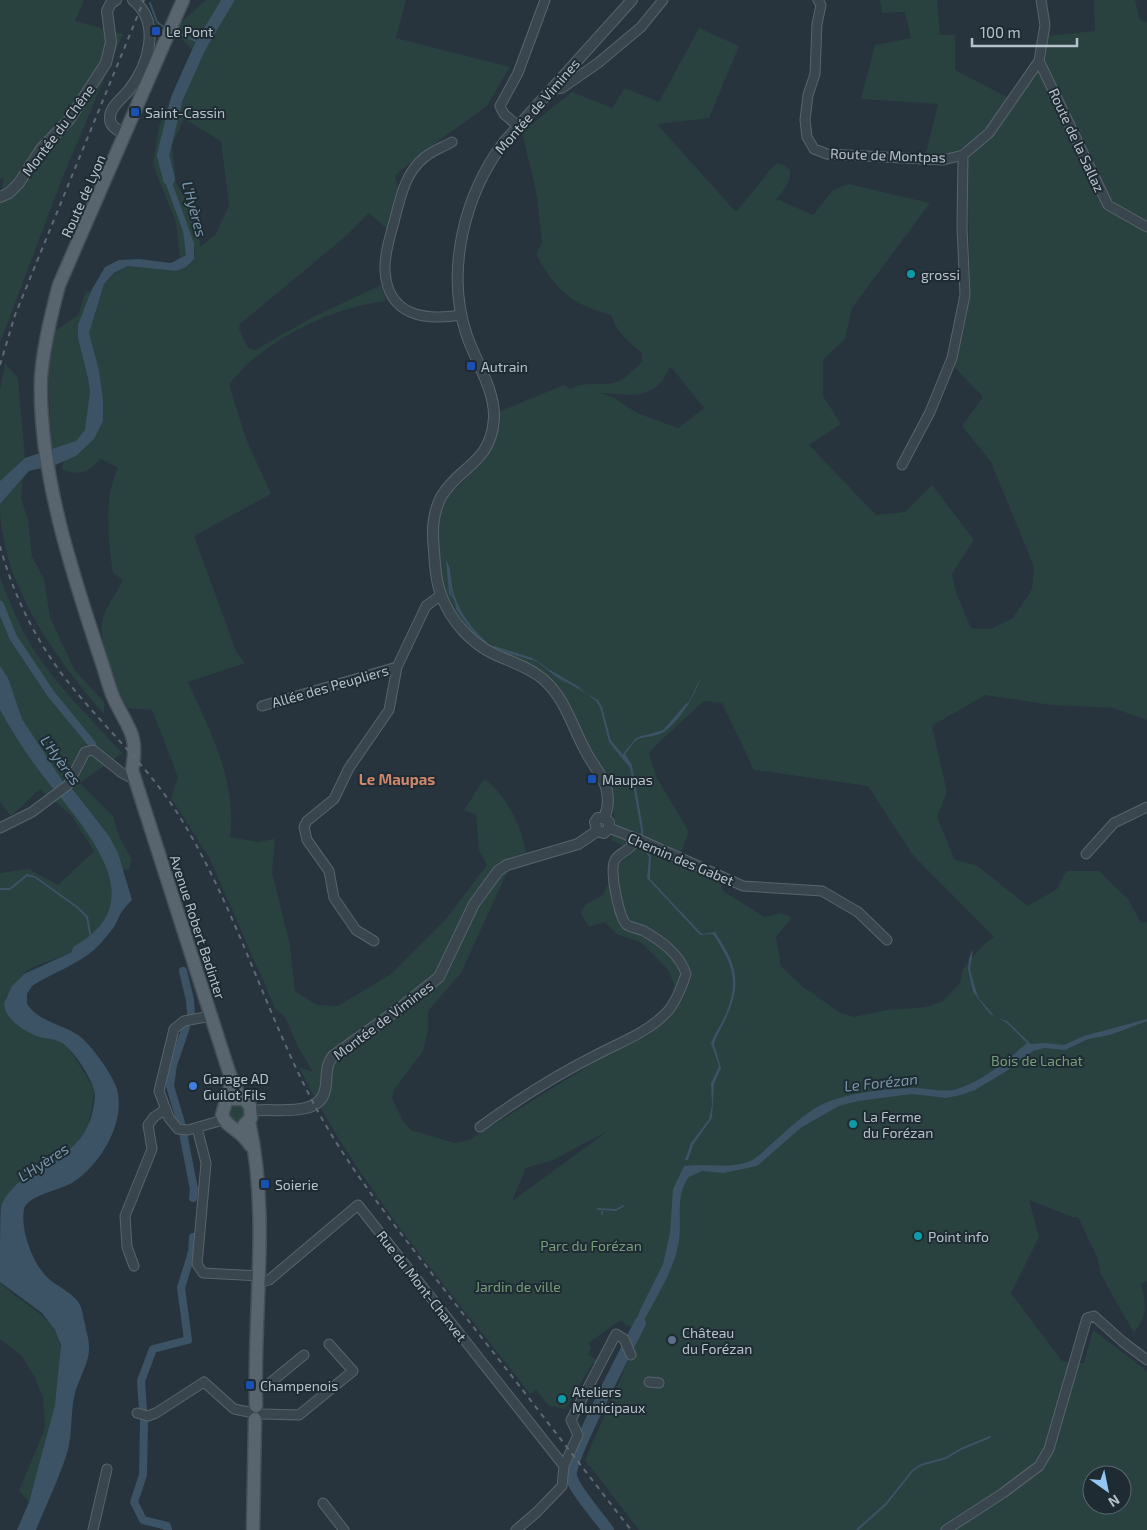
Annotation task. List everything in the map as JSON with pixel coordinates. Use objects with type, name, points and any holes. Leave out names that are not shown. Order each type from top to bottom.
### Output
[{"type":"main road","name":"Route de Lyon","points":[[58,516],[42,412],[44,359],[50,320],[60,285],[183,0]]},
{"type":"main road","name":"Avenue Robert Badinter","points":[[58,516],[116,702],[133,735],[135,754],[132,770],[229,1072],[240,1098]]},
{"type":"main road","points":[[229,1072],[230,1088],[222,1111],[228,1123],[245,1137],[254,1154]]},
{"type":"main road","points":[[225,1103],[232,1098],[240,1098],[248,1102],[261,1200],[253,1530]]},
{"type":"main road","points":[[228,1123],[242,1127],[250,1116]]},
{"type":"street","name":"Montée du Chêne","points":[[0,197],[9,193],[19,183],[41,148],[70,120],[106,63],[111,42],[107,10],[111,3],[116,0]]},
{"type":"street","points":[[126,134],[112,125],[110,119],[111,112],[134,83],[150,43],[148,21],[133,0]]},
{"type":"street","points":[[518,126],[504,114],[500,106],[518,73],[546,0]]},
{"type":"street","name":"Montée de Vimines","points":[[604,818],[609,803],[606,786],[583,746],[561,701],[537,674],[489,651],[469,636],[451,614],[441,595],[435,568],[432,531],[434,517],[442,496],[484,452],[492,434],[494,418],[490,394],[461,315],[459,285],[460,252],[470,208],[486,168],[518,126],[632,0]]},
{"type":"street","points":[[550,90],[557,91],[598,64],[640,27],[663,0]]},
{"type":"street","name":"Route de Montpas","points":[[818,0],[821,5],[817,24],[815,74],[808,96],[805,120],[807,137],[814,149],[827,154],[920,160],[943,160],[964,155],[989,133],[1039,61]]},
{"type":"street","points":[[1039,61],[1044,25],[1040,0]]},
{"type":"street","name":"Route de la Sallaz","points":[[1039,61],[1108,205],[1147,227]]},
{"type":"street","points":[[452,142],[424,157],[410,174],[401,193],[385,270],[388,292],[400,305],[416,316],[433,319],[461,315]]},
{"type":"street","points":[[902,465],[930,412],[952,358],[965,295],[962,227],[964,155]]},
{"type":"street","points":[[374,941],[356,930],[334,898],[328,871],[307,840],[304,828],[307,821],[334,799],[349,768],[389,710],[397,667],[426,606],[441,595]]},
{"type":"street","name":"Allée des Peupliers","points":[[262,706],[397,667]]},
{"type":"street","points":[[0,828],[32,812],[68,785],[85,752],[93,750],[137,786]]},
{"type":"street","points":[[1086,854],[1114,823],[1147,807]]},
{"type":"street","points":[[598,818],[604,818],[609,822],[609,828],[604,833],[597,831],[595,822],[598,818]]},
{"type":"street","name":"Chemin des Gabet","points":[[609,828],[743,886],[822,891],[858,912],[887,940]]},
{"type":"street","name":"Montée de Vimines","points":[[250,1116],[277,1108],[301,1110],[318,1102],[324,1096],[327,1065],[333,1056],[400,1008],[439,976],[474,904],[498,870],[507,865],[578,844],[597,831]]},
{"type":"street","points":[[480,1126],[517,1100],[599,1053],[645,1032],[667,1012],[686,974],[678,955],[643,931],[628,926],[623,918],[613,881],[614,864],[618,857],[638,840]]},
{"type":"street","points":[[211,1016],[184,1021],[174,1029],[159,1091],[172,1124],[188,1129],[228,1123]]},
{"type":"street","points":[[134,1266],[127,1247],[125,1216],[152,1149],[148,1125],[154,1117],[166,1109]]},
{"type":"street","points":[[188,1129],[206,1164],[197,1264],[203,1273],[260,1279]]},
{"type":"street","name":"Rue du Mont-Charvet","points":[[260,1279],[269,1280],[358,1205],[564,1466]]},
{"type":"street","points":[[946,1530],[1003,1493],[1039,1466],[1049,1449],[1087,1318],[1094,1316],[1101,1320],[1123,1342],[1147,1360]]},
{"type":"street","points":[[516,1530],[558,1492],[563,1482],[564,1466],[578,1435],[571,1420],[616,1334],[624,1339],[631,1355]]},
{"type":"street","points":[[137,1413],[148,1416],[156,1413],[204,1382],[234,1409],[256,1413],[299,1415],[353,1371],[329,1344]]},
{"type":"street","points":[[256,1388],[265,1388],[304,1355]]},
{"type":"street","points":[[649,1382],[659,1383]]},
{"type":"street","points":[[93,1530],[107,1469]]},
{"type":"street","points":[[323,1503],[344,1530]]},
{"type":"green space","points":[[0,0],[84,0],[75,21],[123,34],[62,179],[0,343],[0,200],[4,178],[0,179]]},
{"type":"green space","points":[[206,0],[406,0],[396,38],[510,67],[487,106],[419,155],[395,176],[399,191],[388,230],[369,213],[345,237],[240,324],[239,329],[248,348],[255,350],[313,317],[381,285],[386,301],[351,308],[299,329],[282,338],[253,359],[229,384],[246,439],[271,494],[194,536],[236,651],[245,663],[188,682],[213,738],[226,776],[231,817],[230,837],[257,842],[275,839],[272,872],[290,945],[295,991],[317,1005],[338,1006],[391,974],[446,919],[487,865],[479,850],[476,815],[464,810],[484,779],[500,794],[517,823],[526,854],[514,857],[461,973],[428,1011],[428,1031],[423,1051],[394,1090],[392,1098],[403,1121],[411,1130],[455,1143],[469,1140],[606,1055],[649,1035],[672,1014],[674,984],[668,970],[642,943],[617,934],[605,922],[589,927],[580,912],[586,904],[603,895],[616,866],[634,852],[611,840],[616,828],[610,787],[549,680],[495,655],[454,617],[434,561],[439,506],[484,460],[497,430],[498,412],[564,385],[570,389],[587,384],[605,384],[620,381],[642,362],[642,353],[620,332],[611,315],[585,306],[566,294],[550,277],[536,254],[542,243],[537,196],[522,132],[572,92],[612,108],[625,88],[659,102],[699,28],[739,46],[709,118],[657,124],[736,212],[775,164],[782,164],[790,170],[790,174],[786,187],[775,201],[779,200],[813,215],[833,190],[848,184],[930,203],[852,308],[845,339],[823,360],[823,396],[841,424],[809,445],[876,515],[905,512],[932,485],[974,540],[952,574],[956,592],[971,628],[990,629],[1013,618],[1032,589],[1034,567],[991,462],[962,426],[983,397],[954,367],[963,333],[970,286],[967,160],[990,137],[1045,58],[1048,36],[1095,31],[1094,0],[1135,0],[1140,20],[1147,22],[1147,720],[1113,708],[1051,705],[985,695],[932,726],[947,792],[937,817],[955,860],[976,865],[1028,906],[1057,889],[1066,871],[1099,871],[1128,899],[1141,923],[1147,922],[1147,1281],[1141,1284],[1145,1304],[1144,1315],[1134,1333],[1100,1273],[1098,1259],[1078,1217],[1072,1217],[1029,1200],[1039,1237],[1011,1293],[1062,1361],[1084,1363],[1093,1330],[1147,1371],[1147,1530],[639,1530],[585,1460],[635,1345],[630,1334],[632,1327],[626,1325],[621,1320],[588,1343],[591,1348],[588,1354],[599,1361],[596,1365],[593,1363],[565,1409],[549,1406],[536,1390],[530,1394],[406,1236],[349,1154],[299,1067],[313,1072],[299,1049],[285,1017],[275,1008],[210,859],[171,798],[178,777],[152,710],[125,708],[113,678],[105,654],[102,622],[123,580],[113,573],[108,533],[110,493],[118,468],[101,459],[88,470],[74,473],[62,469],[67,444],[51,450],[48,363],[53,332],[78,315],[86,291],[100,294],[104,284],[113,275],[128,266],[176,271],[194,259],[195,250],[180,258],[176,222],[153,165],[159,126],[192,49],[181,38],[179,24]],"holes":[[[184,119],[221,141],[229,205],[216,234],[200,247],[197,221],[190,200],[182,193],[176,183],[172,145]],[[671,367],[704,408],[678,428],[637,413],[613,397],[599,393],[641,394],[656,387]],[[704,701],[722,703],[754,770],[868,786],[912,854],[994,937],[981,947],[963,969],[960,983],[943,1001],[926,1007],[888,1010],[853,1017],[839,1012],[802,986],[781,966],[776,937],[792,917],[780,913],[765,917],[723,891],[721,882],[681,860],[681,852],[689,832],[657,778],[649,754],[654,747]],[[608,1131],[512,1201],[526,1168],[553,1160]]]},
{"type":"green space","points":[[880,0],[937,0],[940,35],[955,35],[955,70],[1009,98],[974,140],[954,152],[925,157],[938,104],[861,99],[875,45],[911,38],[905,12],[882,13]]},
{"type":"green space","points":[[5,363],[18,378],[25,458],[0,481],[0,390]]},
{"type":"green space","points":[[23,478],[21,499],[28,520],[32,557],[44,579],[50,617],[74,669],[104,702],[104,714],[67,669],[50,644],[20,590],[9,562],[2,533],[0,504]]},
{"type":"green space","points":[[0,577],[32,647],[52,675],[122,753],[80,783],[113,816],[119,836],[132,860],[129,870],[114,869],[117,883],[115,908],[110,920],[102,930],[82,947],[30,969],[16,982],[5,999],[68,1047],[95,1090],[88,1127],[77,1144],[57,1160],[19,1183],[0,1207],[0,873],[29,869],[58,885],[94,851],[71,815],[40,789],[11,816],[0,802]]},
{"type":"green space","points":[[234,1105],[240,1105],[245,1110],[243,1119],[234,1121],[229,1116],[229,1110]]},
{"type":"green space","points":[[0,1282],[42,1315],[54,1329],[60,1344],[61,1365],[54,1414],[29,1502],[19,1491],[45,1428],[43,1397],[34,1376],[22,1356],[0,1339]]},
{"type":"water","points":[[170,163],[173,185],[194,243],[194,259],[186,267],[176,271],[128,266],[114,273],[104,284],[89,333],[99,370],[103,400],[103,421],[94,439],[76,456],[55,465],[29,471],[0,504],[0,481],[25,458],[76,441],[85,430],[90,392],[78,338],[78,325],[91,291],[105,267],[119,260],[139,259],[171,263],[186,255],[183,231],[159,165]]},
{"type":"water","points":[[446,559],[450,569],[451,594],[456,599],[457,608],[472,631],[485,639],[472,632],[456,609],[455,600],[449,594]]},
{"type":"water","points":[[485,639],[488,644],[502,651],[536,660],[572,686],[562,681],[536,661],[502,652],[488,645]]},
{"type":"water","points":[[0,666],[8,678],[22,719],[67,788],[74,791],[109,836],[118,853],[132,900],[95,949],[80,960],[32,986],[27,994],[27,1004],[32,1010],[43,1018],[78,1035],[89,1045],[115,1083],[119,1102],[118,1116],[114,1129],[101,1154],[92,1166],[72,1183],[31,1200],[24,1209],[24,1227],[33,1256],[49,1279],[78,1301],[89,1346],[88,1358],[73,1400],[67,1453],[36,1530],[17,1530],[29,1502],[55,1405],[61,1345],[55,1330],[42,1313],[0,1282],[1,1206],[12,1190],[25,1178],[69,1150],[81,1137],[90,1120],[95,1096],[88,1076],[72,1052],[62,1043],[40,1037],[22,1029],[12,1020],[5,1009],[4,1003],[12,986],[24,974],[92,943],[111,919],[119,891],[115,873],[102,844],[15,725],[0,697]]},
{"type":"water","points":[[701,677],[687,707],[676,721],[661,734],[636,740],[625,754],[632,765],[643,828],[643,843],[651,856],[650,879],[701,933],[715,932],[728,953],[736,982],[732,1004],[714,1044],[721,1068],[714,1084],[712,1118],[693,1145],[688,1160],[685,1160],[691,1143],[709,1119],[712,1105],[711,1083],[719,1066],[711,1043],[728,1009],[733,987],[732,976],[726,956],[713,934],[700,935],[647,878],[649,857],[640,842],[641,830],[630,768],[609,742],[601,709],[596,701],[587,694],[598,700],[602,707],[609,740],[622,755],[636,738],[663,730],[690,700]]},
{"type":"water","points":[[973,949],[970,970],[978,997],[994,1016],[990,1014],[973,992],[968,969],[969,958]]},
{"type":"water","points":[[997,1018],[1007,1021],[1031,1044],[1064,1045],[1084,1036],[1147,1019],[1147,1021],[1110,1035],[1088,1039],[1065,1050],[1044,1048],[1033,1051],[1005,1072],[975,1090],[961,1095],[946,1098],[912,1094],[858,1101],[839,1106],[802,1127],[757,1166],[724,1173],[702,1171],[689,1177],[680,1199],[680,1233],[672,1267],[636,1338],[631,1335],[640,1310],[663,1264],[670,1233],[673,1189],[684,1166],[724,1166],[748,1162],[759,1155],[805,1115],[821,1105],[840,1098],[861,1093],[895,1089],[916,1088],[947,1091],[976,1081],[1027,1043],[1007,1023]]},
{"type":"waterway","name":"L'Hyères","points":[[169,179],[163,155],[177,98],[200,47],[228,0]]},
{"type":"waterway","points":[[150,3],[157,22],[165,28]]},
{"type":"waterway","points":[[174,31],[196,41],[200,47]]},
{"type":"waterway","points":[[450,576],[453,595],[461,613],[473,630],[487,644]]},
{"type":"waterway","points":[[0,605],[13,637],[51,694],[92,744]]},
{"type":"waterway","points":[[494,647],[532,659]]},
{"type":"waterway","points":[[550,671],[579,688]]},
{"type":"waterway","name":"L'Hyères","points":[[0,697],[32,750],[101,843],[112,866],[117,889],[115,911],[102,932],[78,951]]},
{"type":"waterway","points":[[676,717],[686,705]]},
{"type":"waterway","points":[[601,707],[610,741],[621,754]]},
{"type":"waterway","points":[[641,737],[651,735]]},
{"type":"waterway","points":[[0,889],[10,889],[27,875],[35,877],[77,907],[87,917],[92,943]]},
{"type":"waterway","points":[[183,971],[191,1013]]},
{"type":"waterway","points":[[186,1027],[173,1065],[170,1086],[181,1123],[194,1189],[193,1198]]},
{"type":"waterway","points":[[598,1209],[616,1210],[623,1206]]},
{"type":"waterway","points":[[143,1410],[141,1381],[153,1349],[188,1340],[181,1288],[192,1252],[193,1237]]},
{"type":"waterway","name":"Le Forézan","points":[[608,1530],[581,1495],[571,1476],[579,1448],[640,1323]]},
{"type":"waterway","points":[[144,1421],[143,1475],[134,1502],[143,1520],[167,1526],[168,1530]]},
{"type":"waterway","points":[[857,1530],[886,1504],[913,1470],[921,1465],[946,1458],[961,1449],[990,1437]]},
{"type":"railway","points":[[0,365],[15,315],[144,0]]},
{"type":"railway","points":[[0,546],[12,584],[28,620],[48,655],[85,703],[154,780],[178,814],[199,851],[219,889],[305,1086],[339,1147],[403,1236],[631,1530]]},
{"type":"place","name":"Le Pont","points":[[156,31]]},
{"type":"place","name":"Saint-Cassin","points":[[135,112]]},
{"type":"place","name":"grossi","points":[[911,274]]},
{"type":"place","name":"Autrain","points":[[471,366]]},
{"type":"place","name":"Maupas","points":[[592,779]]},
{"type":"place","name":"Garage AD Guilot Fils","points":[[193,1086]]},
{"type":"place","name":"La Ferme du Forézan","points":[[853,1124]]},
{"type":"place","name":"Soierie","points":[[265,1184]]},
{"type":"place","name":"Point info","points":[[918,1236]]},
{"type":"place","name":"Château du Forézan","points":[[672,1340]]},
{"type":"place","name":"Champenois","points":[[250,1385]]},
{"type":"place","name":"Ateliers Municipaux","points":[[562,1399]]},
{"type":"district","name":"Le Maupas","points":[[397,779]]},
{"type":"park label","name":"Bois de Lachat","points":[[1037,1060]]},
{"type":"park label","name":"Parc du Forézan","points":[[591,1245]]},
{"type":"park label","name":"Jardin de ville","points":[[518,1286]]}]
